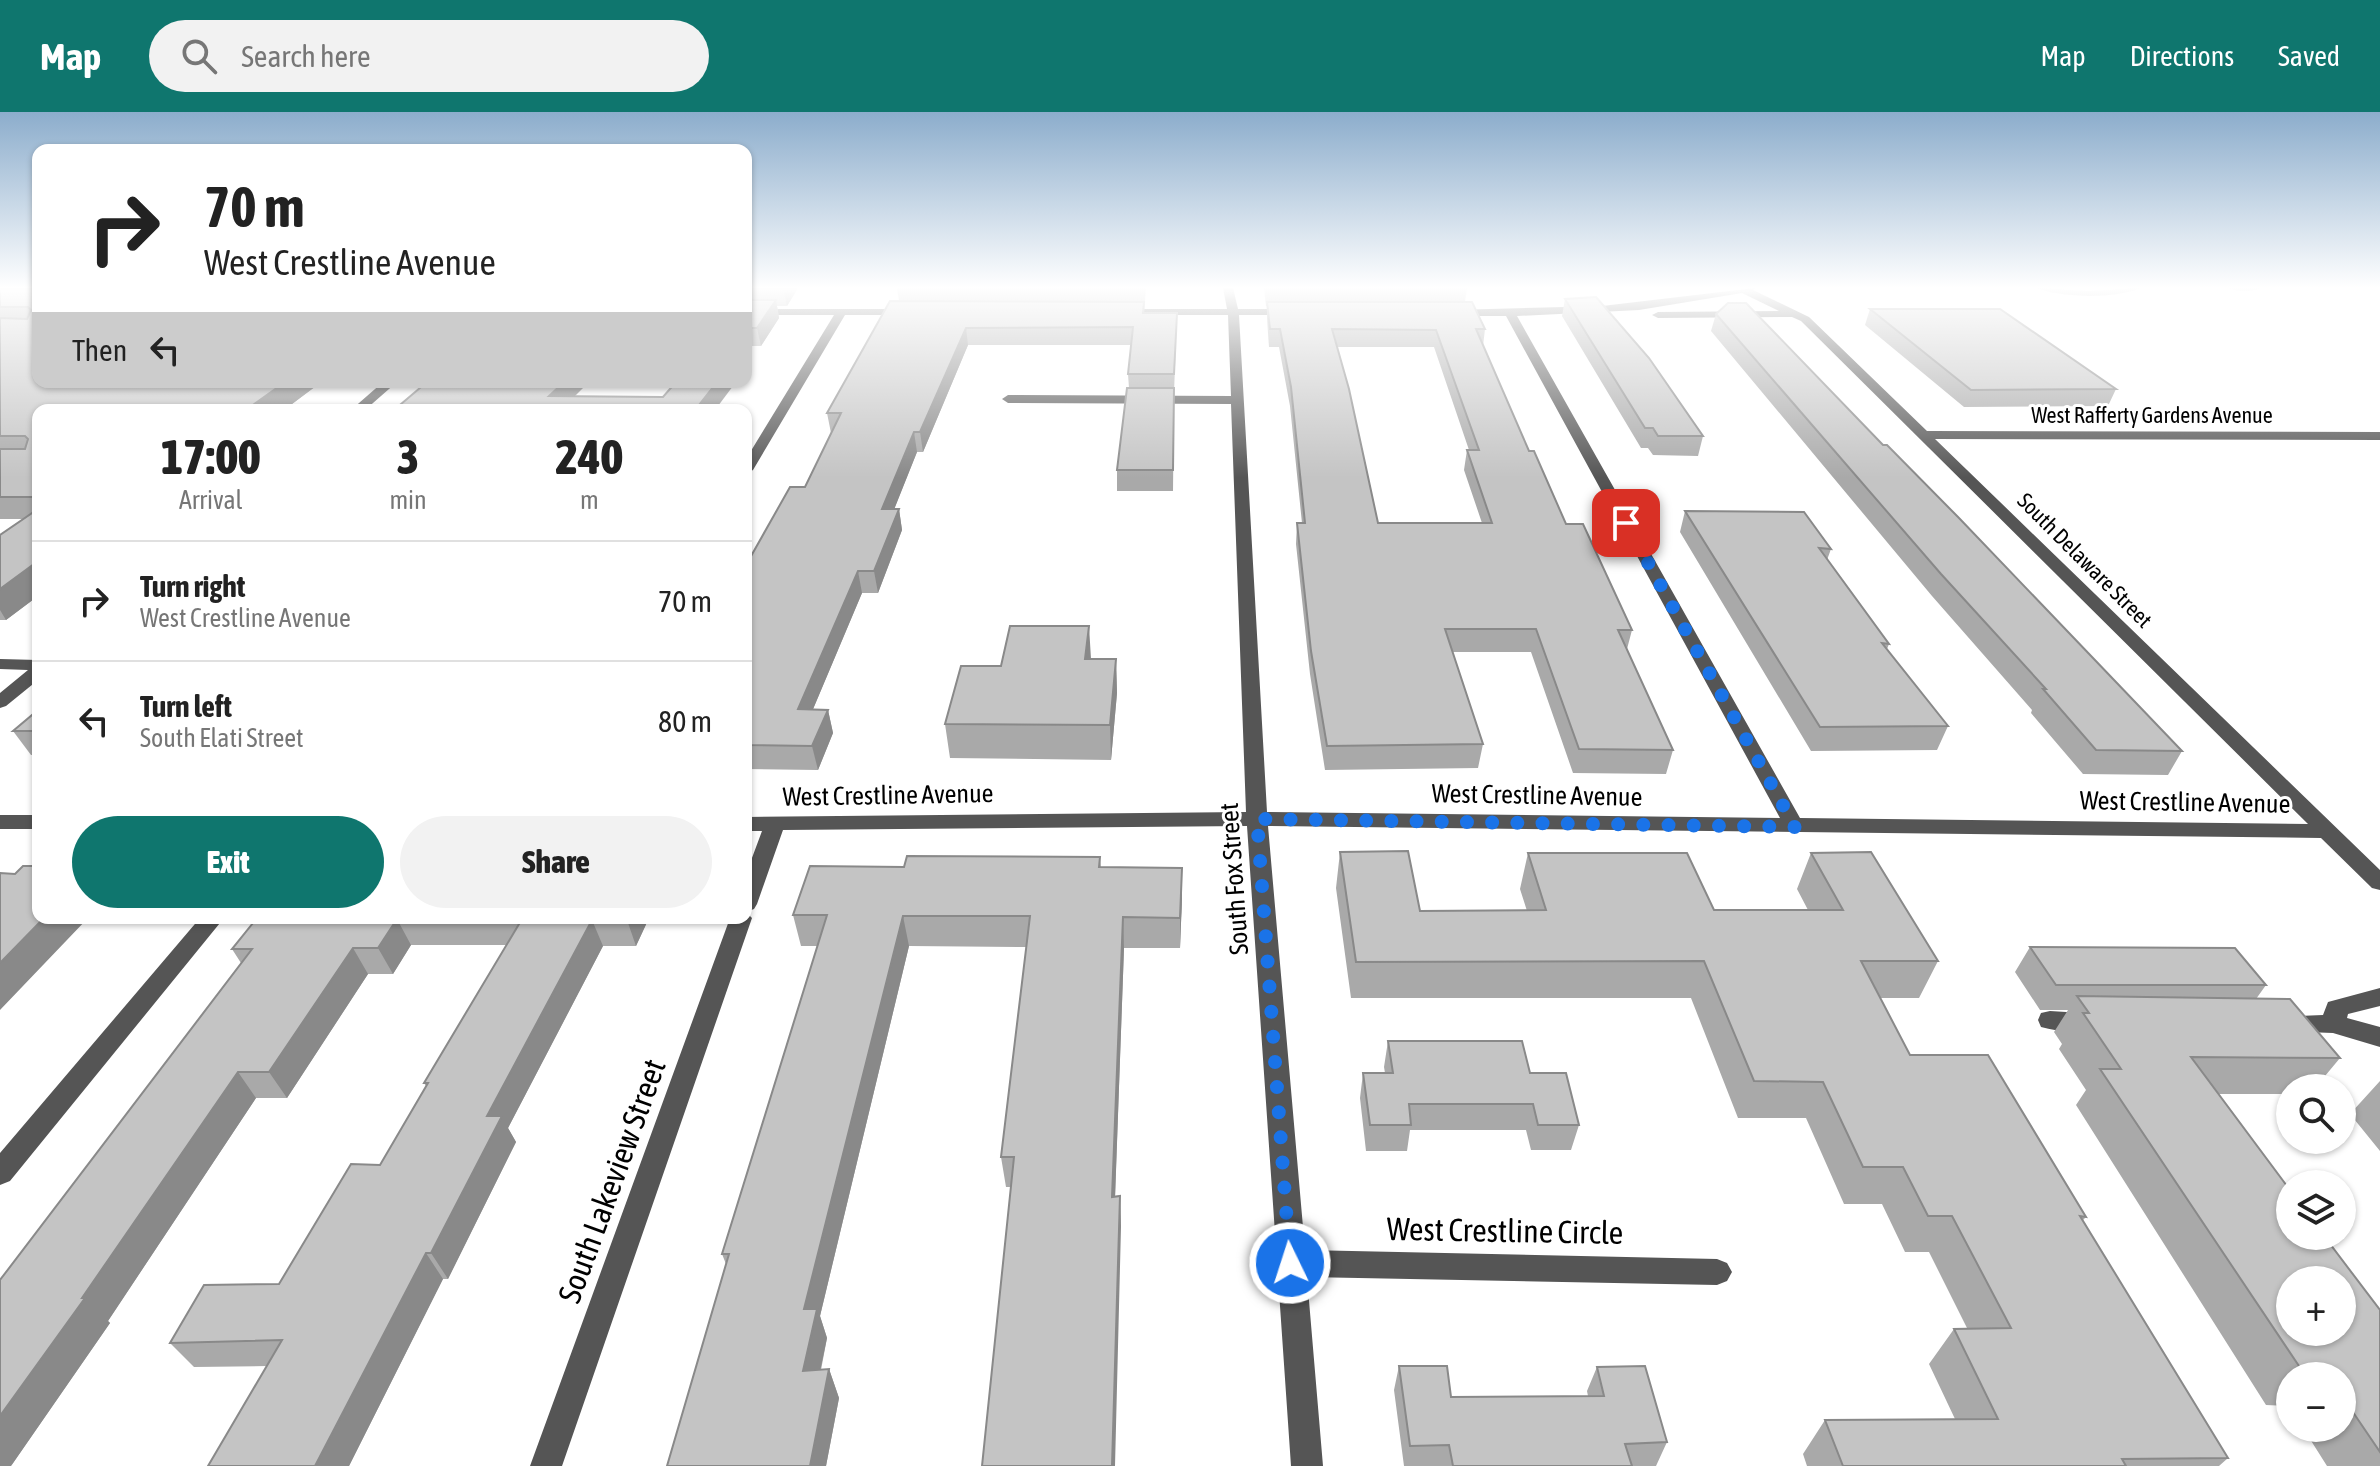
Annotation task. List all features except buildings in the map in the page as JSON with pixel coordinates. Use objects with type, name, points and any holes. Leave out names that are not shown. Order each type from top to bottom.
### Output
[{"type":"street","points":[[752,460],[817,351]]},
{"type":"street","name":"South Fox Street","points":[[1235,351],[1257,819],[1307,1466]]},
{"type":"street","points":[[1531,351],[1795,827]]},
{"type":"street","name":"South Delaware Street","points":[[1838,351],[2380,883]]},
{"type":"street","points":[[364,404],[384,388]]},
{"type":"street","points":[[1008,399],[1237,400]]},
{"type":"street","name":"West Rafferty Gardens Avenue","points":[[1924,435],[2380,436]]},
{"type":"street","points":[[0,664],[32,665]]},
{"type":"street","points":[[0,702],[32,676]]},
{"type":"street","name":"West Crestline Avenue","points":[[752,824],[1257,819],[2327,831]]},
{"type":"street","points":[[0,822],[32,822]]},
{"type":"street","points":[[752,887],[775,824]]},
{"type":"street","points":[[0,1173],[208,924]]},
{"type":"street","name":"South Lakeview Street","points":[[546,1466],[739,924]]},
{"type":"street","points":[[2333,1024],[2337,1008],[2380,997]]},
{"type":"street","points":[[2050,1020],[2113,1021]]},
{"type":"street","points":[[2254,1023],[2333,1024],[2380,1037]]},
{"type":"street","name":"West Crestline Circle","points":[[1290,1263],[1717,1272]]},
{"type":"route","points":[[1290,1263],[1257,819],[1795,827],[1626,523]]}]
